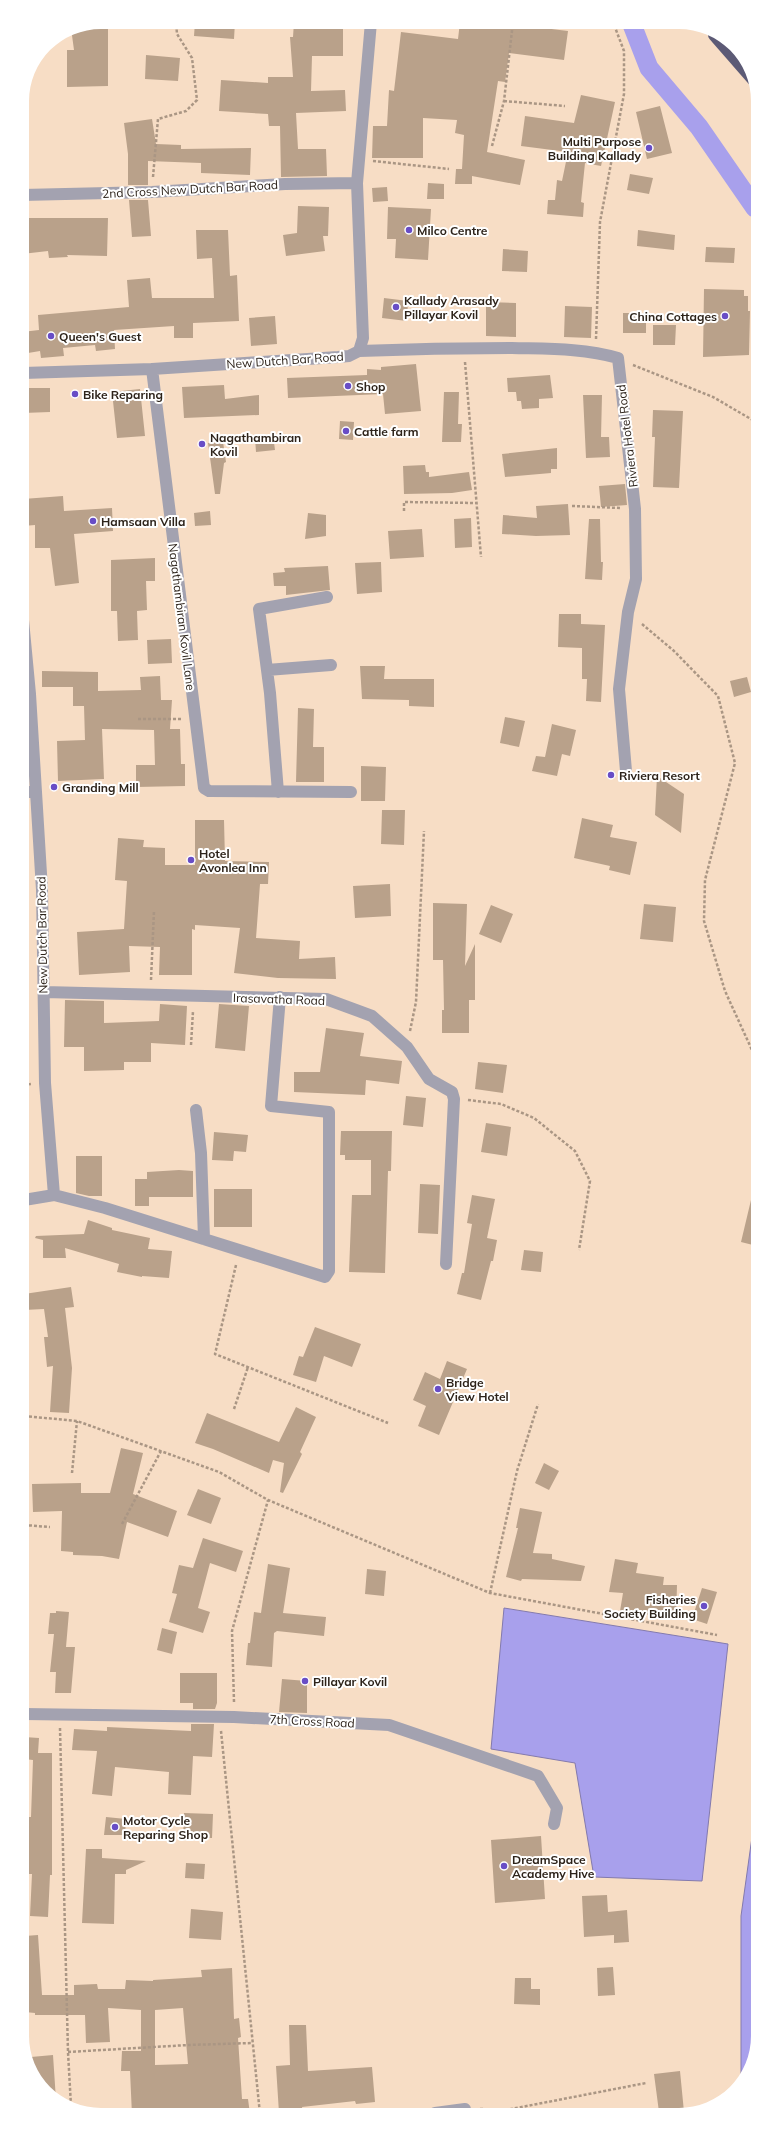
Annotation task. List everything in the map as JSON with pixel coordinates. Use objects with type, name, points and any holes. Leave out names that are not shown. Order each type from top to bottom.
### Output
[{"type":"highway","points":[[720,42],[742,68]]},
{"type":"street","name":"New Dutch Bar Road","points":[[29,373],[152,369],[338,357],[349,356],[359,351],[363,338],[357,183],[369,29]]},
{"type":"street","name":"2nd Cross New Dutch Bar Road","points":[[29,195],[152,192],[285,184],[357,183]]},
{"type":"street","points":[[359,351],[464,348],[566,349],[595,352],[618,358]]},
{"type":"street","name":"Riviera Hotel Road","points":[[618,358],[635,509],[636,579],[628,612],[619,689],[626,771]]},
{"type":"street","name":"Nagathambiran Kovil Lane","points":[[152,369],[204,788],[209,792],[278,792]]},
{"type":"street","points":[[327,597],[259,609],[267,670],[278,792],[351,792]]},
{"type":"street","points":[[267,670],[331,665]]},
{"type":"street","name":"New Dutch Bar Road","points":[[29,723],[36,792],[42,890],[46,1083],[54,1195]]},
{"type":"street","points":[[29,792],[36,792]]},
{"type":"street","name":"Irasavatha Road","points":[[44,992],[326,998],[372,1016],[407,1047],[429,1079],[452,1092],[454,1099]]},
{"type":"street","points":[[29,1199],[54,1195],[105,1208],[204,1240],[240,1249],[315,1274],[326,1276],[329,1271],[329,1112],[271,1106],[280,997]]},
{"type":"street","points":[[446,1264],[454,1099]]},
{"type":"street","points":[[196,1110],[201,1153],[204,1240]]},
{"type":"street","name":"7th Cross Road","points":[[29,1714],[234,1717],[389,1725],[538,1776],[557,1808],[554,1824]]},
{"type":"path","points":[[152,192],[158,119],[186,111],[196,100],[192,58],[177,34],[177,29]]},
{"type":"path","points":[[492,146],[504,101],[512,29]]},
{"type":"path","points":[[595,352],[600,222],[624,94],[624,51],[616,29]]},
{"type":"path","points":[[504,101],[565,106]]},
{"type":"path","points":[[359,160],[449,169]]},
{"type":"path","points":[[464,348],[481,557]]},
{"type":"path","points":[[618,358],[713,397],[751,419]]},
{"type":"path","points":[[404,511],[404,502],[476,503]]},
{"type":"path","points":[[572,506],[635,509]]},
{"type":"path","points":[[628,612],[674,650],[718,696],[734,762],[705,880],[704,921],[725,992],[751,1048]]},
{"type":"path","points":[[138,719],[195,719]]},
{"type":"path","points":[[407,1047],[416,1002],[424,831]]},
{"type":"path","points":[[149,994],[153,956],[154,911]]},
{"type":"path","points":[[191,1045],[194,996]]},
{"type":"path","points":[[454,1099],[501,1104],[534,1118],[575,1151],[590,1182],[579,1250]]},
{"type":"path","points":[[240,1249],[215,1354],[388,1423]]},
{"type":"path","points":[[234,1409],[248,1367]]},
{"type":"path","points":[[490,1592],[517,1471],[538,1404]]},
{"type":"path","points":[[29,1416],[77,1421],[219,1472],[268,1500],[490,1592],[717,1635]]},
{"type":"path","points":[[72,1473],[77,1421]]},
{"type":"path","points":[[122,1524],[160,1451]]},
{"type":"path","points":[[234,1717],[232,1630],[268,1500]]},
{"type":"path","points":[[29,1525],[50,1527]]},
{"type":"path","points":[[59,1715],[68,2052],[72,2102]]},
{"type":"path","points":[[220,1717],[259,2108]]},
{"type":"path","points":[[68,2052],[252,2043]]},
{"type":"path","points":[[516,2108],[646,2082]]},
{"type":"shaded area","points":[[504,1608],[728,1644],[702,1881],[594,1877],[575,1763],[491,1749]]},
{"type":"shaded area","points":[[751,1844],[751,2036],[750,2050],[746,2063],[741,2072],[741,1916]]},
{"type":"building","points":[[108,29],[108,86],[67,87],[67,50],[74,50],[72,35],[87,30]]},
{"type":"building","points":[[194,29],[235,29],[234,39],[194,36]]},
{"type":"building","points":[[294,29],[343,29],[343,56],[312,56],[311,91],[345,90],[346,111],[296,113],[298,149],[326,149],[327,176],[281,177],[280,126],[269,126],[268,114],[219,111],[221,80],[268,83],[268,77],[293,77],[290,37],[293,37]]},
{"type":"building","points":[[459,29],[551,29],[568,31],[564,60],[509,53],[505,82],[498,81],[487,152],[525,160],[520,185],[472,176],[472,184],[455,184],[456,169],[462,169],[464,135],[455,133],[457,120],[423,118],[423,158],[372,158],[373,126],[387,126],[389,90],[394,91],[401,32],[458,39]]},
{"type":"building","points":[[146,55],[180,58],[178,81],[145,79]]},
{"type":"building","points":[[581,95],[615,102],[601,166],[585,163],[581,202],[584,203],[583,217],[547,214],[548,200],[555,200],[557,180],[562,181],[568,152],[521,146],[525,116],[574,123]]},
{"type":"building","points":[[660,106],[672,153],[647,159],[636,112]]},
{"type":"building","points":[[152,119],[156,144],[181,145],[181,149],[251,148],[250,175],[201,173],[201,163],[148,161],[148,185],[128,185],[128,154],[124,123]]},
{"type":"building","points":[[630,174],[653,178],[649,194],[627,190]]},
{"type":"building","points":[[428,183],[444,184],[444,199],[427,199]]},
{"type":"building","points":[[387,187],[388,201],[373,202],[372,188]]},
{"type":"building","points":[[129,200],[148,200],[151,236],[132,237]]},
{"type":"building","points":[[298,206],[329,207],[328,236],[323,236],[325,251],[286,256],[283,235],[297,233]]},
{"type":"building","name":"Milco Centre","points":[[388,207],[431,209],[428,260],[395,258],[396,239],[387,239]]},
{"type":"building","points":[[29,218],[108,218],[107,256],[67,255],[68,257],[49,258],[48,251],[29,253]]},
{"type":"building","points":[[196,230],[228,230],[230,276],[237,275],[239,321],[193,323],[193,338],[174,338],[174,326],[114,330],[115,349],[96,351],[95,345],[63,348],[64,356],[41,358],[40,351],[29,353],[29,331],[39,330],[38,315],[129,307],[127,280],[150,278],[152,298],[214,298],[212,258],[197,259]]},
{"type":"building","points":[[638,230],[675,235],[674,250],[637,246]]},
{"type":"building","points":[[706,247],[735,248],[734,263],[705,262]]},
{"type":"building","points":[[503,249],[528,251],[527,272],[502,271]]},
{"type":"building","points":[[704,289],[744,290],[744,296],[748,296],[748,311],[750,311],[749,355],[703,357]]},
{"type":"building","points":[[384,298],[408,301],[407,321],[382,318]]},
{"type":"building","points":[[486,302],[516,303],[516,337],[486,336]]},
{"type":"building","points":[[565,306],[592,307],[591,338],[564,337]]},
{"type":"building","points":[[623,313],[646,313],[646,333],[623,333]]},
{"type":"building","points":[[275,316],[277,344],[251,346],[249,318]]},
{"type":"building","points":[[653,325],[676,325],[675,345],[653,345]]},
{"type":"building","points":[[416,364],[421,411],[385,414],[383,394],[288,398],[287,378],[367,375],[367,369],[381,370],[381,367]]},
{"type":"building","points":[[550,375],[553,398],[539,399],[539,408],[522,409],[521,401],[517,401],[516,392],[508,392],[507,378]]},
{"type":"building","points":[[224,385],[225,399],[259,395],[259,415],[184,418],[182,387]]},
{"type":"building","points":[[29,388],[50,388],[50,412],[29,413]]},
{"type":"building","points":[[140,389],[145,436],[117,438],[112,392]]},
{"type":"building","points":[[444,392],[459,392],[458,424],[462,424],[461,442],[442,442]]},
{"type":"building","points":[[583,395],[602,395],[601,437],[609,437],[610,457],[586,458]]},
{"type":"building","points":[[653,410],[683,411],[679,488],[653,487],[655,437],[652,437]]},
{"type":"building","name":"Cattle farm","points":[[340,421],[354,422],[353,440],[339,439]]},
{"type":"building","points":[[273,435],[275,450],[256,452],[255,438]]},
{"type":"building","points":[[223,442],[226,462],[224,463],[220,494],[215,494],[208,443]]},
{"type":"building","points":[[557,448],[557,469],[551,469],[551,473],[505,477],[502,454]]},
{"type":"building","points":[[425,465],[426,472],[429,472],[429,477],[469,472],[472,490],[452,493],[404,494],[403,466]]},
{"type":"building","points":[[625,484],[627,505],[601,507],[599,486]]},
{"type":"building","points":[[63,496],[64,511],[112,508],[113,531],[74,534],[79,583],[55,586],[50,548],[35,548],[35,525],[29,526],[29,499]]},
{"type":"building","points":[[568,504],[570,535],[536,536],[502,534],[503,515],[537,518],[536,506]]},
{"type":"building","points":[[210,511],[211,525],[195,526],[194,513]]},
{"type":"building","points":[[308,513],[326,515],[326,536],[305,539]]},
{"type":"building","points":[[471,518],[472,547],[455,548],[454,519]]},
{"type":"building","points":[[589,519],[600,519],[601,562],[603,562],[602,580],[585,579]]},
{"type":"building","points":[[422,529],[424,557],[390,559],[388,531]]},
{"type":"building","points":[[155,558],[155,581],[146,581],[147,610],[137,611],[138,640],[118,641],[117,611],[111,611],[111,560]]},
{"type":"building","points":[[381,562],[382,592],[357,594],[355,563]]},
{"type":"building","points":[[328,566],[330,590],[286,595],[286,586],[274,586],[273,573],[285,572],[284,568]]},
{"type":"building","points":[[559,614],[581,614],[581,624],[605,625],[601,702],[586,701],[587,679],[582,679],[582,648],[558,647]]},
{"type":"building","points":[[171,639],[172,663],[148,664],[147,640]]},
{"type":"building","points":[[360,666],[385,666],[384,679],[434,679],[434,707],[409,706],[409,700],[362,699]]},
{"type":"building","points":[[42,671],[98,672],[98,691],[141,690],[140,677],[160,676],[161,700],[172,700],[170,729],[180,729],[181,764],[185,764],[185,786],[136,787],[136,765],[155,765],[154,730],[102,729],[104,779],[58,781],[57,741],[85,740],[84,706],[73,706],[73,687],[42,687]]},
{"type":"building","points":[[747,677],[751,692],[734,697],[730,681]]},
{"type":"building","points":[[298,708],[314,709],[313,747],[324,747],[324,782],[296,782]]},
{"type":"building","points":[[505,717],[525,721],[519,747],[500,743]]},
{"type":"building","points":[[552,724],[576,730],[570,756],[562,754],[557,776],[532,771],[536,756],[545,757]]},
{"type":"building","points":[[361,766],[386,767],[385,801],[361,801]]},
{"type":"building","points":[[657,776],[684,794],[681,833],[655,815]]},
{"type":"building","points":[[382,810],[405,810],[404,845],[381,844]]},
{"type":"building","points":[[582,818],[613,825],[610,837],[637,842],[630,875],[609,870],[610,866],[574,858]]},
{"type":"building","points":[[195,820],[224,820],[225,861],[269,862],[268,884],[260,884],[256,938],[300,941],[299,959],[335,957],[336,979],[278,978],[234,973],[240,928],[195,925],[195,930],[192,929],[192,975],[159,975],[160,947],[129,946],[130,972],[79,975],[77,932],[124,929],[127,881],[115,880],[118,838],[144,840],[143,847],[165,848],[165,865],[195,865]]},
{"type":"building","points":[[390,884],[391,916],[355,918],[353,886]]},
{"type":"building","points":[[433,903],[467,904],[465,966],[475,944],[475,1000],[469,1000],[469,1033],[442,1033],[442,1010],[444,1010],[443,960],[433,960]]},
{"type":"building","points":[[644,904],[676,907],[673,942],[640,939]]},
{"type":"building","points":[[491,905],[513,914],[501,943],[479,934]]},
{"type":"building","points":[[65,1000],[104,1001],[104,1023],[159,1021],[160,1004],[187,1006],[185,1045],[151,1043],[151,1062],[124,1062],[124,1070],[84,1071],[84,1047],[64,1047]]},
{"type":"building","points":[[219,1004],[249,1006],[245,1051],[215,1048]]},
{"type":"building","points":[[326,1028],[364,1033],[360,1056],[402,1061],[399,1084],[366,1080],[365,1095],[294,1092],[294,1072],[320,1072]]},
{"type":"building","points":[[478,1062],[507,1065],[503,1093],[475,1089]]},
{"type":"building","points":[[406,1096],[426,1098],[423,1127],[403,1125]]},
{"type":"building","points":[[486,1123],[511,1127],[507,1156],[481,1152]]},
{"type":"building","points":[[341,1131],[392,1131],[391,1171],[388,1171],[385,1273],[349,1272],[352,1195],[371,1195],[371,1160],[345,1160],[345,1155],[340,1155]]},
{"type":"building","points":[[214,1132],[248,1135],[246,1152],[234,1151],[233,1161],[212,1160]]},
{"type":"building","points":[[76,1156],[102,1156],[102,1196],[89,1196],[76,1193]]},
{"type":"building","points":[[179,1170],[193,1171],[193,1197],[149,1197],[149,1206],[135,1206],[135,1179],[147,1179],[147,1172]]},
{"type":"building","points":[[420,1184],[440,1185],[438,1234],[418,1233]]},
{"type":"building","points":[[214,1189],[252,1189],[252,1227],[214,1227]]},
{"type":"building","points":[[472,1195],[495,1199],[487,1238],[497,1240],[493,1261],[491,1261],[481,1300],[457,1294],[462,1273],[464,1273],[472,1224],[467,1223]]},
{"type":"building","points":[[751,1200],[751,1244],[741,1242]]},
{"type":"building","points":[[88,1220],[112,1228],[112,1230],[150,1238],[148,1249],[172,1251],[169,1278],[142,1277],[117,1272],[119,1264],[65,1248],[66,1258],[43,1258],[43,1240],[35,1238],[36,1236],[84,1234]]},
{"type":"building","points":[[524,1250],[543,1252],[541,1272],[521,1270]]},
{"type":"building","points":[[71,1287],[74,1307],[65,1308],[72,1368],[69,1413],[50,1412],[53,1366],[47,1367],[44,1337],[48,1337],[44,1309],[29,1310],[29,1293]]},
{"type":"building","points":[[315,1327],[361,1344],[352,1367],[324,1356],[316,1382],[293,1375],[299,1356],[303,1357]]},
{"type":"building","name":"Bridge View Hotel","points":[[447,1361],[467,1369],[439,1435],[418,1426],[426,1406],[413,1400],[425,1372],[440,1379]]},
{"type":"building","points":[[296,1407],[316,1417],[300,1452],[302,1454],[283,1493],[280,1492],[284,1463],[273,1460],[269,1473],[213,1449],[195,1443],[207,1413],[279,1442]]},
{"type":"building","points":[[121,1448],[143,1453],[133,1494],[177,1511],[168,1537],[127,1522],[119,1559],[102,1556],[73,1555],[73,1552],[61,1551],[62,1511],[33,1512],[32,1484],[81,1483],[81,1493],[110,1493]]},
{"type":"building","points":[[544,1463],[559,1471],[549,1490],[535,1483]]},
{"type":"building","points":[[198,1489],[221,1498],[211,1524],[187,1515]]},
{"type":"building","points":[[520,1508],[542,1512],[533,1553],[552,1554],[552,1559],[585,1566],[581,1581],[522,1579],[521,1581],[506,1577],[518,1528],[516,1528]]},
{"type":"building","points":[[203,1538],[243,1551],[236,1572],[210,1563],[198,1608],[210,1612],[203,1633],[169,1622],[177,1594],[172,1593],[179,1565],[193,1568]]},
{"type":"building","points":[[615,1559],[638,1563],[636,1573],[664,1577],[663,1585],[677,1585],[676,1618],[620,1611],[623,1593],[609,1592]]},
{"type":"building","points":[[268,1564],[290,1568],[283,1613],[326,1617],[324,1636],[277,1631],[274,1633],[272,1667],[246,1665],[248,1643],[250,1643],[254,1612],[261,1613]]},
{"type":"building","points":[[367,1569],[386,1571],[384,1596],[365,1594]]},
{"type":"building","name":"Fisheries Society Building","points":[[702,1588],[717,1592],[707,1624],[692,1619]]},
{"type":"building","points":[[56,1611],[69,1612],[66,1647],[75,1647],[71,1693],[55,1693],[56,1672],[50,1672],[54,1634],[48,1634],[50,1613],[56,1613]]},
{"type":"building","points":[[162,1628],[177,1632],[172,1654],[157,1650]]},
{"type":"building","points":[[180,1673],[217,1673],[217,1703],[215,1709],[193,1709],[193,1703],[180,1703]]},
{"type":"building","points":[[282,1679],[307,1681],[307,1713],[279,1712]]},
{"type":"building","points":[[191,1724],[214,1724],[212,1757],[193,1756],[191,1795],[168,1794],[169,1772],[115,1767],[112,1796],[92,1794],[97,1751],[72,1750],[74,1729],[107,1731],[107,1727],[191,1731]]},
{"type":"building","points":[[29,1737],[39,1738],[38,1753],[52,1753],[52,1875],[50,1875],[48,1917],[30,1916],[32,1874],[29,1874],[29,1817],[31,1817],[33,1760],[29,1760]]},
{"type":"building","points":[[184,1813],[213,1814],[212,1838],[183,1837]]},
{"type":"building","name":"Motor Cycle Reparing Shop","points":[[106,1817],[126,1819],[125,1835],[104,1835]]},
{"type":"building","name":"DreamSpace Academy Hive","points":[[541,1836],[545,1899],[495,1903],[491,1840]]},
{"type":"building","points":[[86,1849],[102,1849],[102,1858],[146,1861],[126,1870],[126,1874],[115,1874],[114,1924],[82,1923]]},
{"type":"building","points":[[186,1863],[205,1864],[204,1879],[185,1878]]},
{"type":"building","points":[[607,1895],[608,1912],[627,1910],[629,1942],[614,1943],[614,1935],[584,1937],[582,1896]]},
{"type":"building","points":[[191,1909],[223,1912],[221,1940],[189,1938]]},
{"type":"building","points":[[38,1935],[42,1995],[74,1995],[74,1985],[97,1984],[98,1989],[125,1989],[126,1980],[153,1981],[202,1977],[201,1970],[232,1968],[234,2019],[239,2018],[241,2037],[238,2038],[242,2099],[248,2099],[249,2108],[132,2108],[130,2071],[121,2071],[122,2051],[141,2051],[141,2010],[108,2008],[110,2042],[86,2043],[85,2015],[35,2015],[35,2013],[29,2012],[29,1936]],"holes":[[[183,2008],[188,2064],[155,2065],[155,2010]]]},
{"type":"building","points":[[613,1967],[615,1995],[598,1996],[597,1968]]},
{"type":"building","points":[[515,1978],[531,1978],[531,1989],[540,1989],[540,2005],[514,2004]]},
{"type":"building","points":[[289,2025],[306,2025],[308,2071],[372,2067],[375,2102],[356,2104],[355,2101],[302,2108],[279,2108],[276,2066],[290,2065]]},
{"type":"building","points":[[53,2055],[55,2092],[41,2076],[32,2057]]},
{"type":"building","points":[[680,2071],[684,2107],[658,2108],[654,2074]]},
{"type":"waterway","points":[[634,29],[649,68],[699,127],[751,202]]},
{"type":"place","name":"Multi Purpose Building Kallady","points":[[649,148]]},
{"type":"place","name":"Milco Centre","points":[[409,230]]},
{"type":"place","name":"Kallady Arasady Pillayar Kovil","points":[[396,307]]},
{"type":"place","name":"China Cottages","points":[[725,316]]},
{"type":"place","name":"Queen's Guest","points":[[51,336]]},
{"type":"place","name":"Shop","points":[[348,386]]},
{"type":"place","name":"Bike Reparing","points":[[75,394]]},
{"type":"place","name":"Cattle farm","points":[[346,431]]},
{"type":"place","name":"Nagathambiran Kovil","points":[[202,444]]},
{"type":"place","name":"Hamsaan Villa","points":[[93,521]]},
{"type":"place","name":"Riviera Resort","points":[[611,775]]},
{"type":"place","name":"Granding Mill","points":[[54,787]]},
{"type":"place","name":"Hotel Avonlea Inn","points":[[191,860]]},
{"type":"place","name":"Bridge View Hotel","points":[[438,1389]]},
{"type":"place","name":"Fisheries Society Building","points":[[704,1606]]},
{"type":"place","name":"Pillayar Kovil","points":[[305,1681]]},
{"type":"place","name":"Motor Cycle Reparing Shop","points":[[115,1827]]},
{"type":"place","name":"DreamSpace Academy Hive","points":[[504,1866]]}]
